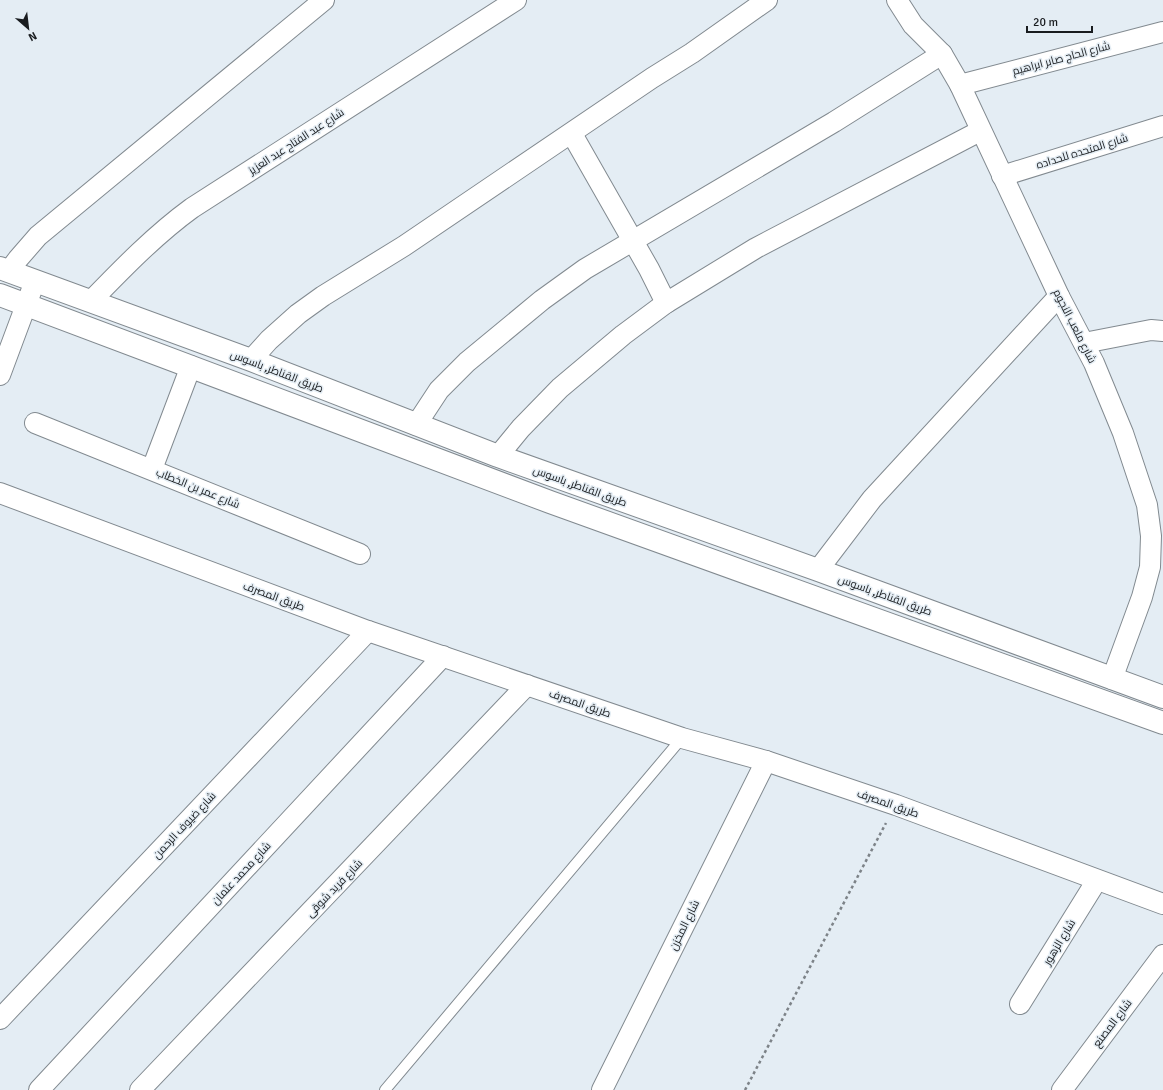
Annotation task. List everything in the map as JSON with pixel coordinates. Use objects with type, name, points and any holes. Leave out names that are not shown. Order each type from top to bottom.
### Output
[{"type":"main road","name":"طريق القناطر, باسوس","points":[[4,270],[35,280],[251,360],[498,456],[818,570],[1163,697]]},
{"type":"main road","points":[[0,294],[543,499],[1163,723]]},
{"type":"street","points":[[4,270],[18,258],[38,236],[324,0]]},
{"type":"street","name":"شارع عبد الفتاح عبد العزيز","points":[[91,301],[144,247],[170,224],[192,208],[516,0]]},
{"type":"street","points":[[251,360],[269,340],[298,314],[404,246],[572,134],[652,78],[692,53],[767,0]]},
{"type":"street","name":"شارع ملعب النجوم","points":[[897,0],[913,25],[942,54],[960,85],[980,131],[1059,296],[1084,343],[1110,398],[1123,433],[1155,505],[1151,536],[1150,567],[1142,597],[1112,679]]},
{"type":"street","name":"شارع الحاج صابر ابراهيم","points":[[960,85],[1163,32]]},
{"type":"street","points":[[416,425],[440,390],[467,362],[542,300],[585,269],[834,122],[942,54]]},
{"type":"street","name":"شارع المتحده للحداده","points":[[1002,176],[1163,126]]},
{"type":"street","points":[[498,456],[521,428],[560,388],[623,335],[666,303],[756,248],[980,131]]},
{"type":"street","points":[[572,134],[666,303]]},
{"type":"street","points":[[0,375],[35,280]]},
{"type":"street","points":[[818,570],[872,499],[1059,296]]},
{"type":"street","points":[[1084,343],[1151,330],[1163,331]]},
{"type":"street","points":[[152,469],[191,366]]},
{"type":"street","name":"شارع عمر بن الخطاب","points":[[35,423],[360,554]]},
{"type":"street","name":"طريق المصرف","points":[[0,493],[368,631],[682,738],[766,761],[896,805],[1163,904]]},
{"type":"street","name":"شارع ضيوف الرحمن","points":[[0,1019],[368,631]]},
{"type":"street","name":"شارع محمد عثمان","points":[[38,1090],[443,656]]},
{"type":"street","name":"شارع فريد شوقى","points":[[140,1090],[527,685]]},
{"type":"street","name":"شارع المخزن","points":[[602,1090],[766,761]]},
{"type":"street","name":"شارع الزهور","points":[[1020,1004],[1097,880]]},
{"type":"street","name":"شارع المصنع","points":[[1062,1090],[1163,955]]},
{"type":"lane","points":[[385,1090],[682,738]]},
{"type":"path","points":[[745,1090],[896,805]]}]
